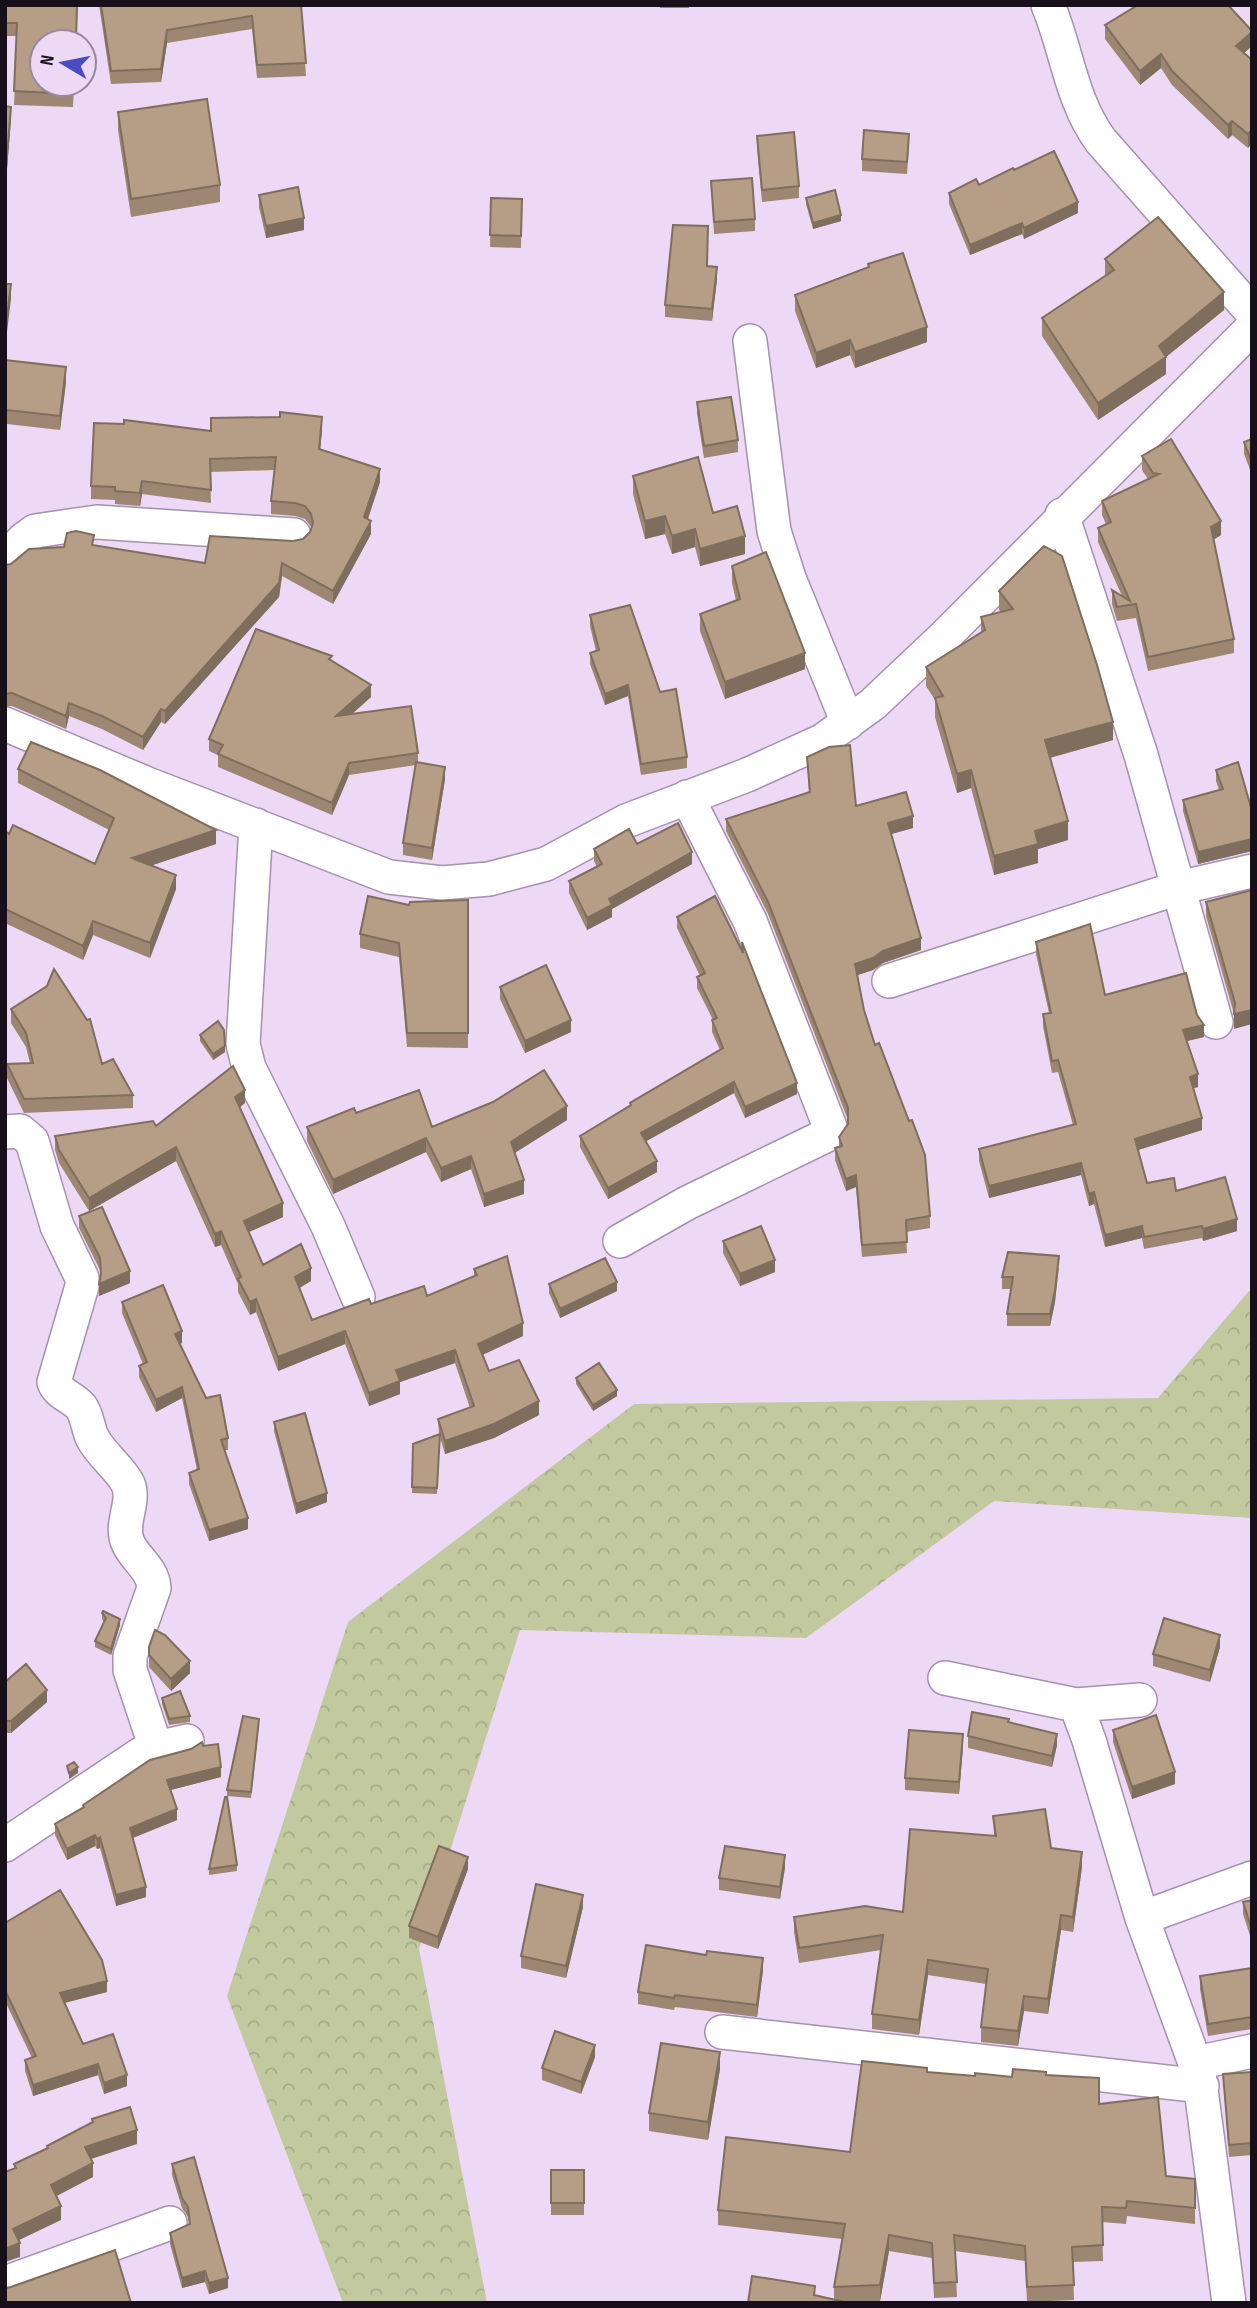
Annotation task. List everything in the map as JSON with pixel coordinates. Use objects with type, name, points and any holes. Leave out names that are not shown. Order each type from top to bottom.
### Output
[{"type":"street","points":[[1048,5],[1087,121],[1101,141],[1252,312]]},
{"type":"street","points":[[5,724],[150,785],[389,877],[442,883],[489,879],[546,864],[626,821],[747,775],[822,741],[848,723],[873,704],[946,635],[1062,515],[1252,328]]},
{"type":"street","points":[[750,341],[774,531],[789,578],[848,723]]},
{"type":"street","points":[[1062,515],[1141,755],[1216,1022]]},
{"type":"street","points":[[5,559],[35,531],[97,522],[294,535]]},
{"type":"street","points":[[620,1241],[687,1203],[825,1136],[830,1127],[750,921],[687,797]]},
{"type":"street","points":[[256,825],[243,1044],[248,1068],[328,1226],[358,1297]]},
{"type":"street","points":[[889,981],[1178,888],[1252,871]]},
{"type":"street","points":[[5,1132],[20,1131],[32,1141],[57,1226],[82,1278],[54,1382],[56,1388],[82,1409],[91,1436],[128,1485],[130,1496],[125,1534],[128,1544],[154,1579],[154,1588],[130,1656],[130,1670],[171,1744],[128,1762],[5,1845]]},
{"type":"street","points":[[945,1678],[1076,1705],[1140,1700]]},
{"type":"street","points":[[1076,1705],[1142,1918],[1199,2074],[1229,2303]]},
{"type":"street","points":[[1142,1918],[1252,1878]]},
{"type":"street","points":[[722,2032],[1199,2074],[1252,2051]]},
{"type":"street","points":[[5,2283],[170,2223]]},
{"type":"green space","points":[[1249,1291],[1252,1291],[1252,1518],[994,1501],[806,1638],[520,1630],[419,1949],[487,2303],[343,2303],[227,1996],[348,1622],[634,1404],[1158,1398]]},
{"type":"building","points":[[5,5],[77,5],[76,28],[28,28],[28,92],[14,91],[17,23],[5,23]]},
{"type":"building","points":[[101,5],[301,5],[306,63],[257,65],[252,16],[167,30],[161,69],[111,71]]},
{"type":"building","points":[[1138,5],[1228,5],[1252,31],[1236,46],[1252,60],[1252,129],[1248,134],[1232,121],[1228,125],[1172,71],[1161,54],[1140,71],[1105,25]]},
{"type":"building","points":[[207,99],[220,185],[131,199],[118,112]]},
{"type":"building","points":[[5,106],[11,107],[6,169],[5,169]]},
{"type":"building","points":[[864,130],[909,134],[907,162],[862,159]]},
{"type":"building","points":[[794,132],[799,186],[762,190],[757,136]]},
{"type":"building","points":[[1054,151],[1078,202],[1024,228],[1022,223],[970,245],[949,193],[976,179],[979,185]]},
{"type":"building","points":[[752,178],[755,219],[714,222],[711,181]]},
{"type":"building","points":[[298,187],[304,218],[266,226],[259,195]]},
{"type":"building","points":[[835,190],[841,215],[813,223],[806,198]]},
{"type":"building","points":[[491,198],[522,199],[521,236],[490,235]]},
{"type":"building","points":[[1158,217],[1224,292],[1159,346],[1166,357],[1098,403],[1042,318],[1114,270],[1105,259]]},
{"type":"building","points":[[673,225],[708,226],[707,266],[717,267],[712,309],[665,305]]},
{"type":"building","points":[[903,253],[927,327],[855,352],[850,340],[816,353],[795,295],[869,267],[868,264]]},
{"type":"building","points":[[5,284],[11,284],[5,334]]},
{"type":"building","points":[[5,360],[66,367],[60,416],[7,410],[5,414]]},
{"type":"building","points":[[731,397],[738,440],[704,446],[697,402]]},
{"type":"building","points":[[280,412],[322,417],[319,449],[380,469],[364,517],[371,521],[333,591],[282,563],[279,583],[165,711],[161,709],[143,737],[69,703],[66,716],[12,693],[5,694],[5,565],[11,564],[29,549],[64,547],[67,533],[76,531],[94,535],[92,545],[205,563],[210,536],[293,541],[303,539],[310,532],[313,523],[305,506],[271,501],[276,457],[210,459],[211,490],[142,481],[140,493],[115,491],[115,487],[91,486],[94,423],[124,424],[124,420],[211,431],[211,418],[280,417]]},
{"type":"building","points":[[1171,439],[1221,521],[1211,527],[1234,639],[1148,657],[1136,604],[1117,607],[1112,590],[1130,601],[1098,528],[1111,522],[1102,501],[1159,474],[1153,473],[1142,456]]},
{"type":"building","points":[[1252,439],[1252,463],[1244,442]]},
{"type":"building","points":[[698,457],[713,513],[737,506],[745,536],[700,549],[695,529],[672,536],[665,516],[645,521],[633,476]]},
{"type":"building","points":[[1044,546],[1062,556],[1113,722],[1045,740],[1068,821],[1035,831],[1038,844],[994,856],[971,770],[957,774],[935,698],[943,696],[926,667],[985,630],[981,617],[1013,609],[999,591]]},
{"type":"building","points":[[766,552],[805,653],[725,682],[700,614],[740,599],[732,566]]},
{"type":"building","points":[[630,605],[660,692],[676,689],[687,757],[641,764],[628,685],[605,694],[590,653],[599,650],[590,615]]},
{"type":"building","points":[[256,629],[332,656],[329,659],[371,685],[336,716],[411,706],[418,753],[349,763],[332,803],[218,754],[223,745],[209,739]]},
{"type":"building","points":[[31,742],[100,770],[216,830],[132,858],[176,875],[150,943],[93,921],[83,946],[5,909],[5,831],[9,834],[13,825],[95,864],[114,818],[18,769]]},
{"type":"building","points":[[850,745],[856,806],[906,792],[913,816],[888,823],[921,938],[855,964],[864,1010],[875,1045],[879,1043],[925,1155],[930,1216],[906,1220],[907,1242],[862,1245],[856,1175],[846,1179],[835,1148],[842,1146],[839,1137],[848,1124],[848,1108],[768,902],[726,819],[810,792],[807,757],[829,747]]},
{"type":"building","points":[[416,762],[445,767],[432,848],[403,843]]},
{"type":"building","points":[[1238,762],[1252,811],[1252,839],[1198,852],[1183,800],[1223,789],[1216,770]]},
{"type":"building","points":[[678,823],[692,852],[609,899],[612,905],[587,918],[569,881],[602,864],[594,849],[629,829],[637,844]]},
{"type":"building","points":[[1252,890],[1252,1010],[1234,1014],[1235,1003],[1206,902]]},
{"type":"building","points":[[368,896],[409,905],[410,902],[468,900],[468,1033],[407,1033],[399,943],[360,934]]},
{"type":"building","points":[[715,896],[743,953],[742,942],[797,1083],[745,1107],[734,1082],[641,1133],[657,1161],[608,1188],[580,1136],[723,1048],[712,1020],[717,1018],[697,977],[705,973],[677,917]]},
{"type":"building","points":[[1090,924],[1105,995],[1186,973],[1197,1015],[1204,1025],[1183,1030],[1198,1074],[1190,1077],[1202,1118],[1135,1139],[1147,1183],[1174,1178],[1176,1191],[1225,1177],[1237,1219],[1203,1229],[1202,1226],[1144,1237],[1142,1226],[1105,1235],[1094,1192],[1089,1194],[1081,1163],[989,1186],[979,1149],[1076,1124],[1058,1060],[1052,1061],[1043,1014],[1051,1013],[1036,942]]},
{"type":"building","points":[[546,965],[571,1020],[525,1041],[500,987]]},
{"type":"building","points":[[54,969],[87,1020],[90,1019],[102,1064],[113,1059],[133,1095],[24,1099],[7,1064],[33,1063],[26,1033],[11,1009],[47,986]]},
{"type":"building","points":[[218,1021],[224,1030],[225,1046],[213,1054],[200,1035]]},
{"type":"building","points":[[233,1066],[245,1090],[235,1097],[283,1203],[244,1221],[263,1265],[301,1244],[311,1268],[295,1277],[312,1320],[369,1299],[371,1304],[424,1286],[427,1296],[477,1275],[474,1269],[507,1256],[523,1323],[478,1344],[489,1371],[519,1360],[539,1401],[494,1424],[445,1441],[438,1419],[474,1406],[455,1350],[396,1370],[400,1381],[369,1393],[345,1331],[278,1357],[256,1299],[250,1302],[238,1279],[241,1277],[221,1231],[215,1234],[176,1147],[89,1198],[59,1150],[55,1136],[153,1121],[156,1126]]},
{"type":"building","points":[[544,1070],[567,1106],[511,1142],[524,1180],[484,1194],[471,1156],[441,1168],[426,1138],[333,1180],[307,1127],[354,1108],[356,1113],[419,1090],[432,1127],[493,1102]]},
{"type":"building","points":[[102,1207],[130,1271],[99,1284],[100,1258],[79,1216]]},
{"type":"building","points":[[761,1226],[775,1260],[740,1274],[723,1241]]},
{"type":"building","points":[[1008,1252],[1059,1256],[1050,1314],[1007,1314],[1013,1277],[1002,1277]]},
{"type":"building","points":[[605,1258],[617,1282],[560,1309],[549,1284]]},
{"type":"building","points":[[163,1285],[182,1331],[175,1334],[206,1398],[220,1395],[228,1438],[221,1440],[248,1518],[209,1530],[189,1473],[199,1469],[182,1387],[156,1400],[139,1366],[147,1362],[122,1302]]},
{"type":"building","points":[[599,1363],[617,1390],[593,1405],[576,1378]]},
{"type":"building","points":[[305,1413],[327,1493],[296,1504],[274,1422]]},
{"type":"building","points":[[440,1434],[437,1488],[412,1487],[413,1444]]},
{"type":"building","points":[[103,1611],[120,1619],[111,1649],[95,1641],[106,1618]]},
{"type":"building","points":[[1164,1618],[1220,1635],[1210,1670],[1153,1654]]},
{"type":"building","points":[[155,1630],[165,1635],[190,1661],[171,1679],[149,1655]]},
{"type":"building","points":[[26,1664],[47,1690],[11,1721],[5,1721],[5,1682]]},
{"type":"building","points":[[180,1691],[190,1716],[169,1719],[162,1698]]},
{"type":"building","points":[[972,1712],[1009,1719],[1008,1722],[1057,1734],[1052,1756],[968,1736]]},
{"type":"building","points":[[1156,1715],[1175,1772],[1132,1787],[1113,1730]]},
{"type":"building","points":[[243,1716],[259,1719],[251,1792],[227,1790]]},
{"type":"building","points":[[909,1730],[963,1734],[959,1782],[905,1778]]},
{"type":"building","points":[[202,1742],[203,1746],[218,1744],[221,1767],[167,1780],[177,1809],[130,1828],[146,1887],[116,1895],[100,1837],[97,1839],[95,1835],[67,1849],[55,1824],[84,1807],[83,1805],[150,1760],[191,1749]]},
{"type":"building","points":[[74,1762],[78,1767],[69,1773],[67,1766]]},
{"type":"building","points":[[225,1797],[237,1865],[209,1869]]},
{"type":"building","points":[[1045,1809],[1051,1848],[1082,1852],[1073,1917],[1061,1915],[1048,1999],[1024,1996],[1018,2031],[981,2027],[988,1969],[928,1960],[919,2020],[872,2014],[883,1935],[799,1948],[794,1917],[865,1906],[903,1912],[910,1829],[996,1836],[993,1816]]},
{"type":"building","points":[[439,1846],[468,1857],[438,1937],[409,1926]]},
{"type":"building","points":[[725,1846],[785,1855],[780,1887],[719,1878]]},
{"type":"building","points":[[536,1884],[583,1895],[566,1966],[521,1956]]},
{"type":"building","points":[[60,1890],[102,1960],[107,1981],[60,1993],[83,2044],[113,2034],[127,2075],[104,2083],[98,2064],[33,2085],[25,2060],[36,2056],[5,1990],[5,1923]]},
{"type":"building","points":[[1252,1900],[1252,1930],[1243,1902]]},
{"type":"building","points":[[646,1945],[706,1955],[707,1951],[763,1958],[757,2005],[638,1992]]},
{"type":"building","points":[[1252,1968],[1252,2017],[1208,2024],[1200,1976]]},
{"type":"building","points":[[555,2031],[595,2045],[581,2082],[542,2068]]},
{"type":"building","points":[[661,2043],[720,2052],[708,2122],[649,2113]]},
{"type":"building","points":[[862,2061],[927,2068],[927,2072],[975,2076],[975,2073],[1012,2077],[1013,2069],[1046,2072],[1046,2075],[1099,2078],[1099,2104],[1158,2097],[1166,2176],[1195,2179],[1195,2208],[1127,2201],[1126,2208],[1102,2207],[1103,2245],[1072,2247],[1074,2285],[1027,2287],[1025,2246],[954,2235],[957,2282],[934,2283],[932,2243],[889,2235],[880,2285],[834,2287],[845,2224],[718,2210],[726,2137],[850,2152]]},
{"type":"building","points":[[1252,2072],[1252,2143],[1229,2145],[1223,2074]]},
{"type":"building","points":[[130,2107],[137,2130],[85,2147],[93,2163],[51,2185],[61,2206],[13,2229],[20,2243],[5,2249],[5,2172],[16,2168],[14,2164],[93,2122],[92,2119]]},
{"type":"building","points":[[194,2157],[228,2278],[209,2283],[205,2271],[182,2278],[170,2233],[190,2224],[188,2207],[182,2198],[172,2164]]},
{"type":"building","points":[[551,2170],[584,2170],[584,2203],[551,2203]]},
{"type":"building","points":[[115,2250],[131,2303],[5,2303],[5,2288]]},
{"type":"building","points":[[752,2276],[815,2286],[814,2295],[849,2303],[748,2303]]}]
